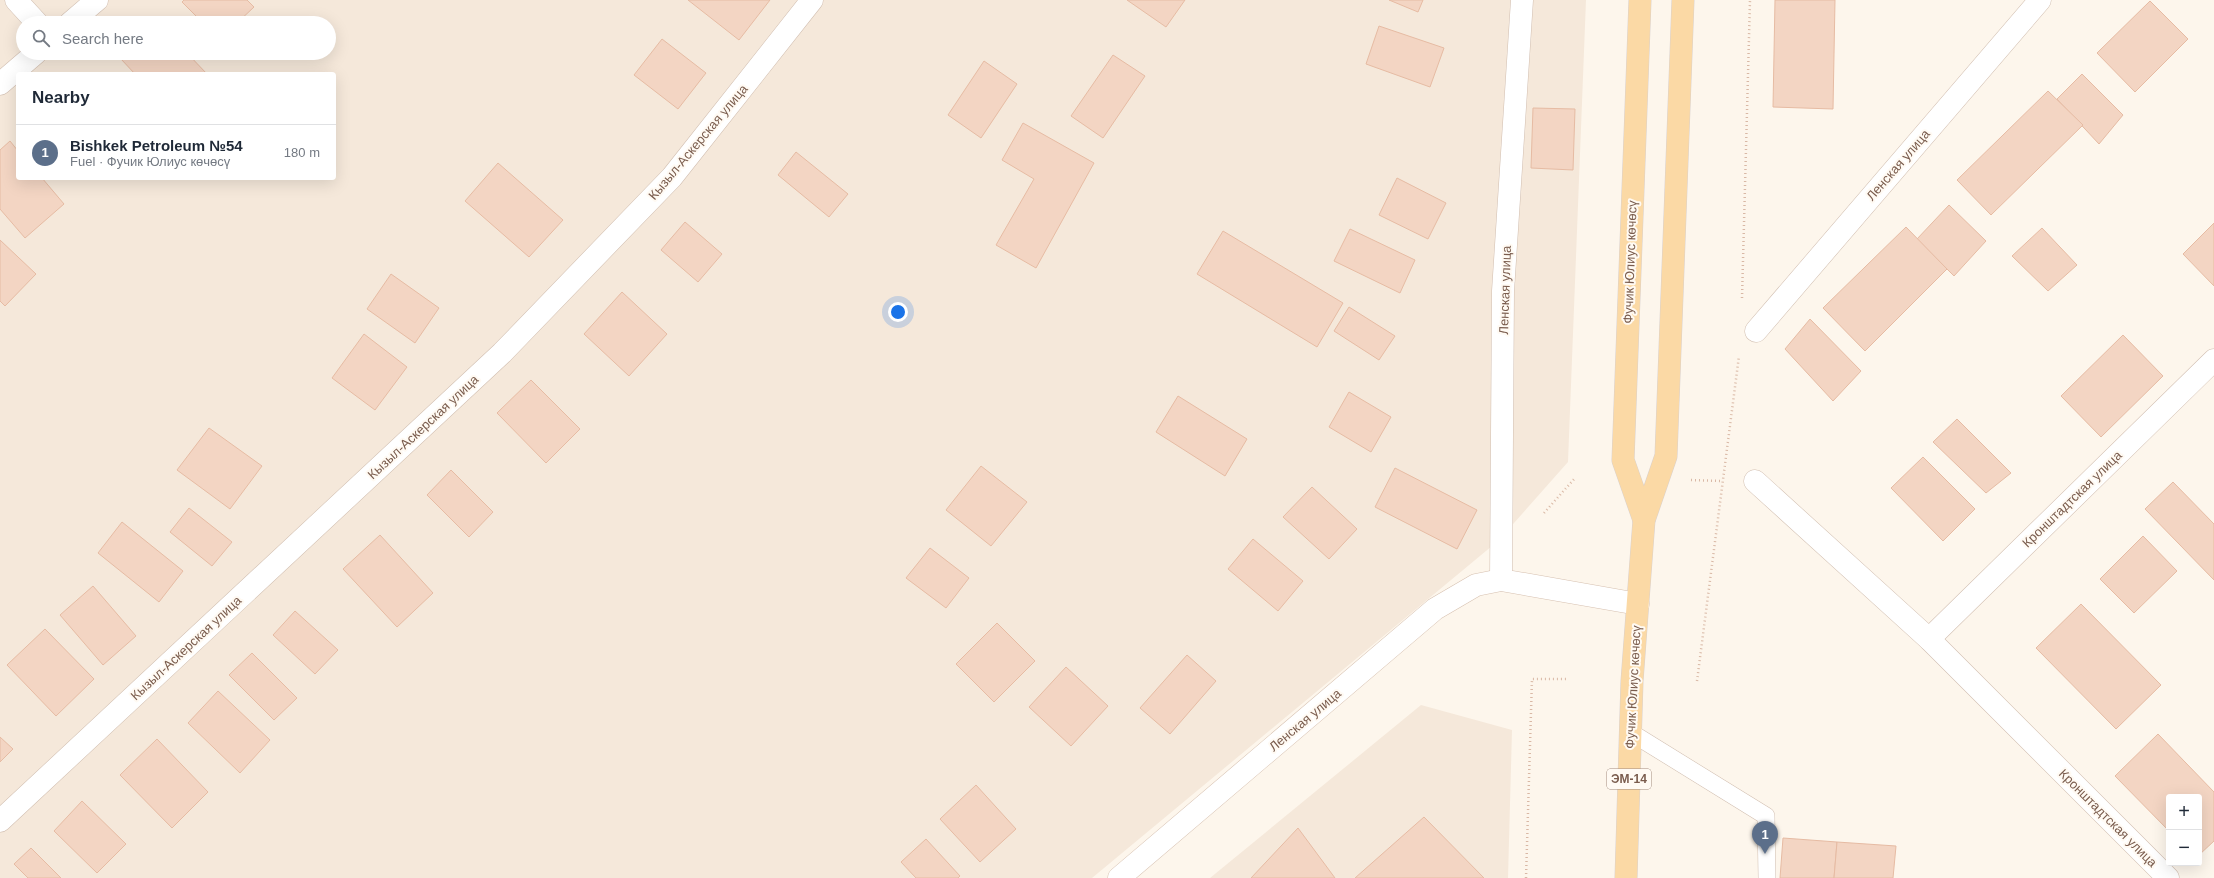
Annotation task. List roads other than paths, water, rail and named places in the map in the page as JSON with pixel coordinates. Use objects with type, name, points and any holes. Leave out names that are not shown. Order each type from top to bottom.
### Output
[{"type":"main road","name":"Фучик Юлиус көчөсү","points":[[1640,0],[1623,460],[1644,520]]},
{"type":"main road","name":"Фучик Юлиус көчөсү","points":[[1626,878],[1630,732],[1644,520],[1666,456],[1683,0]]},
{"type":"street","points":[[16,0],[31,16]]},
{"type":"street","points":[[78,16],[97,0]]},
{"type":"street","name":"Кызыл-Аскерская улица","points":[[0,821],[502,353],[672,177],[812,0]]},
{"type":"street","name":"Ленская улица","points":[[1501,580],[1503,291],[1522,0]]},
{"type":"street","name":"Ленская улица","points":[[1756,331],[2040,0]]},
{"type":"street","points":[[0,84],[28,60]]},
{"type":"street","name":"Кронштадтская улица","points":[[1929,639],[2214,360]]},
{"type":"street","name":"Кронштадтская улица","points":[[1755,481],[1929,639],[2168,878]]},
{"type":"street","name":"Ленская улица","points":[[1119,878],[1435,609],[1476,585],[1501,580],[1638,604]]},
{"type":"lane","points":[[1630,732],[1766,816],[1767,878]]},
{"type":"place","name":"Bishkek Petroleum №54","points":[[1765,854]]}]
